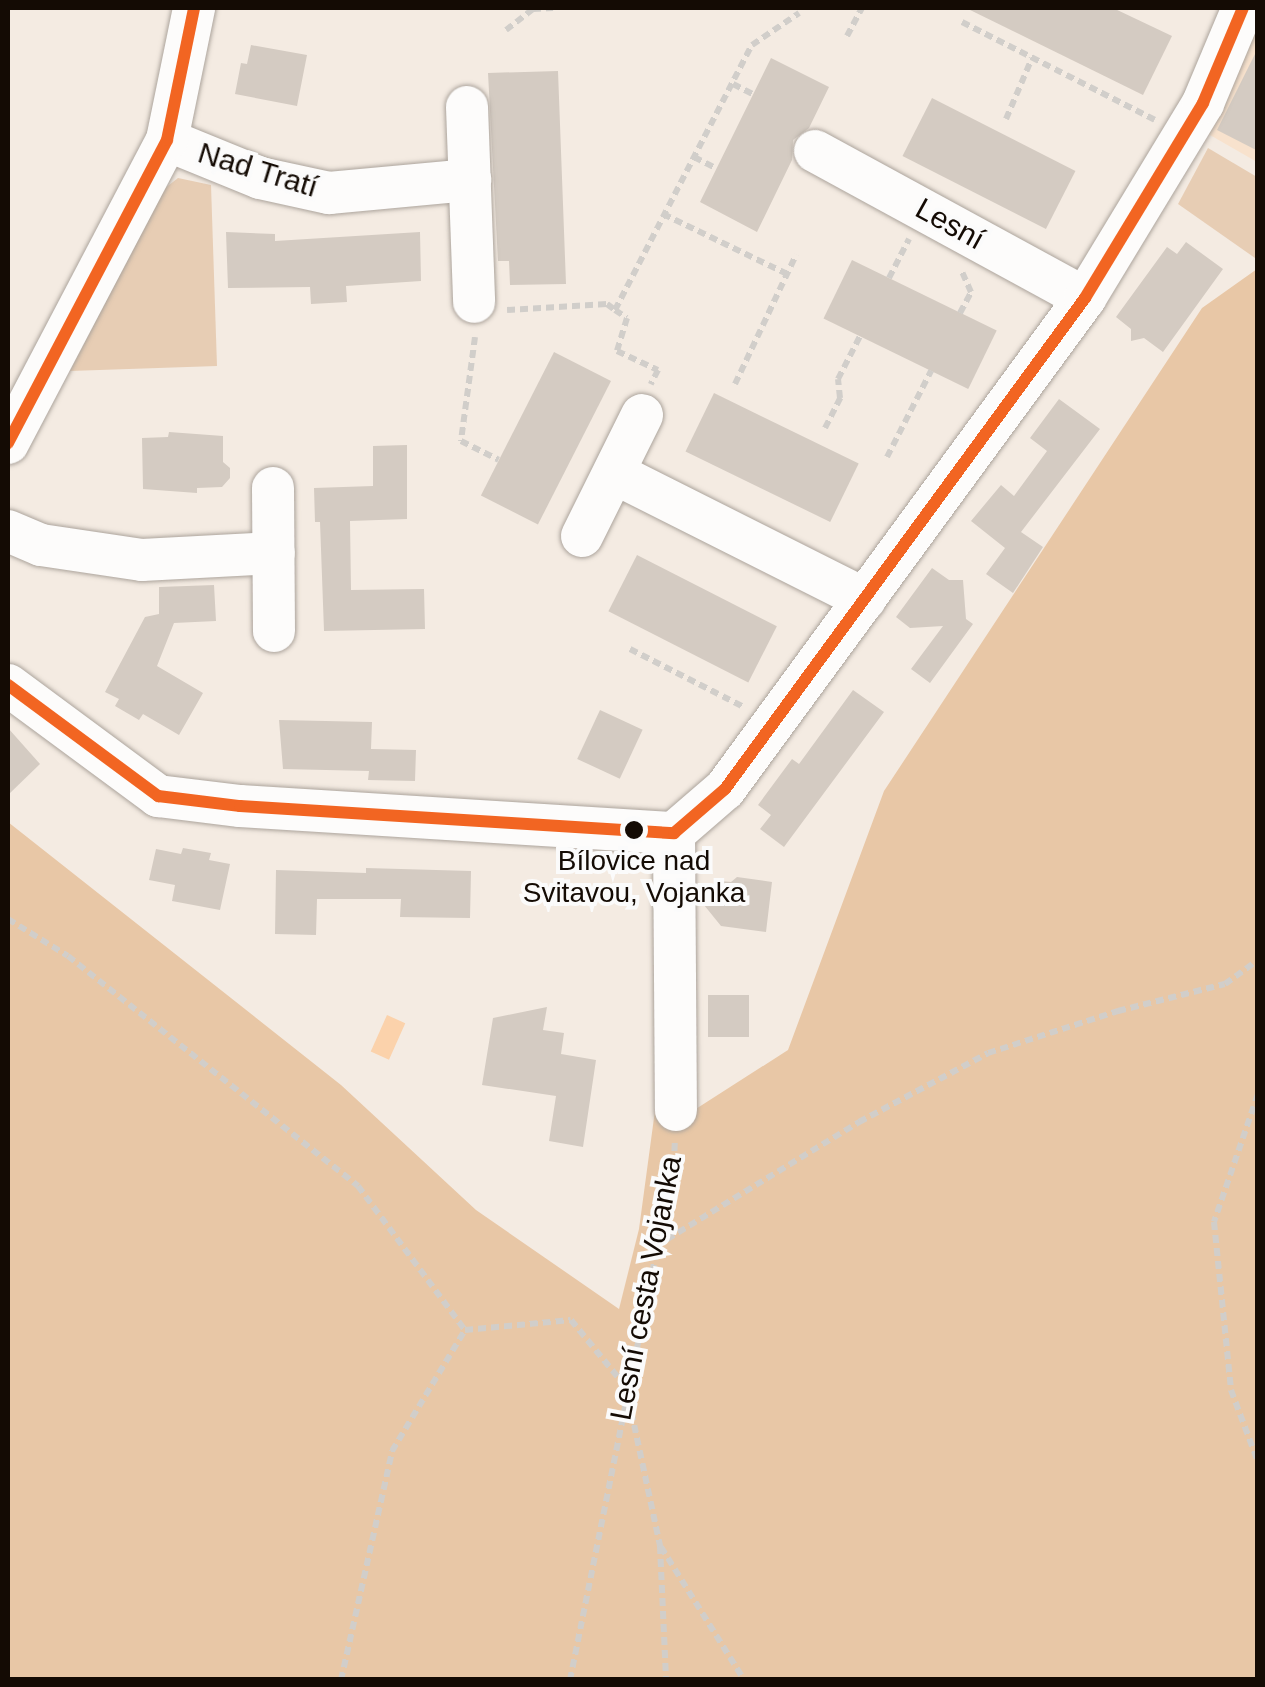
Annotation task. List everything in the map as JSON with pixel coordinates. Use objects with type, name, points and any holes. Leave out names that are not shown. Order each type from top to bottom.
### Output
[{"type":"street","name":"Nad Tratí","points":[[8,444],[167,140],[194,8]]},
{"type":"street","points":[[8,685],[158,796],[240,806],[674,833],[725,789],[1085,298],[1203,104],[1243,8]]},
{"type":"street","points":[[467,108],[475,307]]},
{"type":"street","name":"Nad Tratí","points":[[167,140],[260,178],[329,193],[470,180]]},
{"type":"street","name":"Lesní","points":[[815,151],[1085,298]]},
{"type":"street","points":[[582,536],[642,415]]},
{"type":"street","points":[[614,473],[865,599]]},
{"type":"street","points":[[274,488],[274,632]]},
{"type":"street","points":[[8,531],[41,545],[142,560],[274,554]]},
{"type":"street","points":[[674,833],[676,1110]]},
{"type":"path","points":[[506,30],[532,9],[553,8]]},
{"type":"path","points":[[847,36],[862,8]]},
{"type":"path","points":[[616,310],[752,46],[800,13]]},
{"type":"path","points":[[962,22],[1133,109]]},
{"type":"path","points":[[1006,119],[1032,58]]},
{"type":"path","points":[[733,84],[753,94]]},
{"type":"path","points":[[694,156],[716,168]]},
{"type":"path","points":[[663,214],[787,274]]},
{"type":"path","points":[[888,278],[916,225]]},
{"type":"path","points":[[735,384],[796,255]]},
{"type":"path","points":[[957,262],[971,292],[960,313]]},
{"type":"path","points":[[499,460],[460,441],[475,307],[607,304],[627,318],[617,351],[658,370],[642,415]]},
{"type":"path","points":[[825,428],[840,398],[838,379],[860,336]]},
{"type":"path","points":[[887,457],[931,371]]},
{"type":"path","points":[[630,649],[745,708]]},
{"type":"path","points":[[8,919],[68,956],[358,1186],[464,1330]]},
{"type":"path","points":[[656,1246],[860,1122],[988,1054],[1118,1011],[1225,984],[1258,960]]},
{"type":"path","points":[[1258,1094],[1214,1222],[1230,1390],[1258,1462]]},
{"type":"path","name":"Lesní cesta Vojanka","points":[[570,1680],[674,1164],[676,1110]]},
{"type":"path","points":[[464,1330],[572,1320],[626,1387],[660,1546],[666,1680]]},
{"type":"path","points":[[341,1680],[392,1451],[464,1330]]},
{"type":"path","points":[[660,1546],[744,1680]]},
{"type":"shaded area","points":[[1257,14],[1257,162],[1203,131]]},
{"type":"shaded area","points":[[1208,148],[1257,177],[1255,258],[1178,204]]},
{"type":"shaded area","points":[[178,178],[211,185],[217,366],[70,371],[164,189]]},
{"type":"shaded area","points":[[1257,269],[1257,1679],[8,1679],[8,822],[341,1085],[476,1210],[619,1309],[639,1229],[656,1103],[688,1114],[788,1050],[884,791],[1202,308]]},
{"type":"shaded area","points":[[387,1015],[405,1023],[389,1060],[371,1052]]},
{"type":"building","points":[[966,8],[1113,8],[1172,36],[1143,95]]},
{"type":"building","points":[[251,45],[307,55],[297,106],[235,94],[241,63],[247,64]]},
{"type":"building","points":[[1258,48],[1258,151],[1217,130]]},
{"type":"building","points":[[771,58],[829,87],[809,128],[793,140],[792,160],[757,232],[700,202]]},
{"type":"building","points":[[558,71],[566,284],[510,285],[509,261],[498,261],[488,73]]},
{"type":"building","points":[[932,98],[1075,171],[1046,229],[902,156]]},
{"type":"building","points":[[226,232],[275,234],[275,241],[420,232],[421,281],[346,286],[347,302],[311,304],[310,287],[228,288]]},
{"type":"building","points":[[1186,242],[1223,269],[1163,352],[1144,338],[1131,341],[1131,329],[1116,317],[1167,247],[1177,254]]},
{"type":"building","points":[[852,260],[997,331],[968,389],[824,318]]},
{"type":"building","points":[[554,352],[611,381],[538,525],[481,495]]},
{"type":"building","points":[[714,393],[859,464],[830,522],[686,451]]},
{"type":"building","points":[[1059,399],[1100,429],[1021,532],[1043,547],[1013,593],[986,574],[1005,548],[971,521],[1001,485],[1014,496],[1047,451],[1030,438]]},
{"type":"building","points":[[169,432],[223,436],[223,462],[230,468],[230,478],[222,487],[197,488],[197,493],[143,489],[142,438],[168,437]]},
{"type":"building","points":[[407,445],[407,519],[350,521],[351,590],[424,589],[425,629],[324,631],[320,522],[315,522],[314,488],[373,486],[373,446]]},
{"type":"building","points":[[637,555],[777,626],[748,682],[608,611]]},
{"type":"building","points":[[932,568],[949,580],[963,580],[966,619],[973,624],[930,683],[911,669],[943,626],[910,628],[896,617]]},
{"type":"building","points":[[214,585],[216,621],[174,623],[157,666],[203,693],[179,735],[143,714],[139,720],[115,706],[119,699],[105,692],[145,617],[159,614],[159,587]]},
{"type":"building","points":[[853,690],[884,712],[784,847],[760,829],[771,815],[758,805],[792,759],[799,764]]},
{"type":"building","points":[[600,710],[643,730],[620,779],[577,759]]},
{"type":"building","points":[[279,720],[372,722],[371,749],[416,750],[415,781],[368,780],[369,771],[283,769]]},
{"type":"building","points":[[8,728],[40,764],[8,795]]},
{"type":"building","points":[[183,848],[211,853],[209,860],[230,864],[220,910],[172,901],[175,885],[149,880],[156,849],[181,854]]},
{"type":"building","points":[[366,868],[471,871],[470,918],[400,917],[401,899],[317,899],[316,935],[275,934],[276,870],[366,873]]},
{"type":"building","points":[[737,877],[772,882],[766,932],[721,926],[704,905],[718,895],[720,881],[731,882]]},
{"type":"building","points":[[708,995],[749,995],[749,1037],[708,1037]]},
{"type":"building","points":[[547,1007],[543,1030],[564,1033],[561,1054],[596,1060],[583,1147],[549,1141],[556,1096],[482,1085],[493,1018]]},
{"type":"transit line","points":[[8,443],[167,140],[194,8]]},
{"type":"transit line","points":[[8,685],[158,796],[240,806],[674,833],[725,789],[1085,298],[1203,103],[1243,8]]},
{"type":"place","name":"Bílovice nad Svitavou, Vojanka","points":[[634,830]]}]
